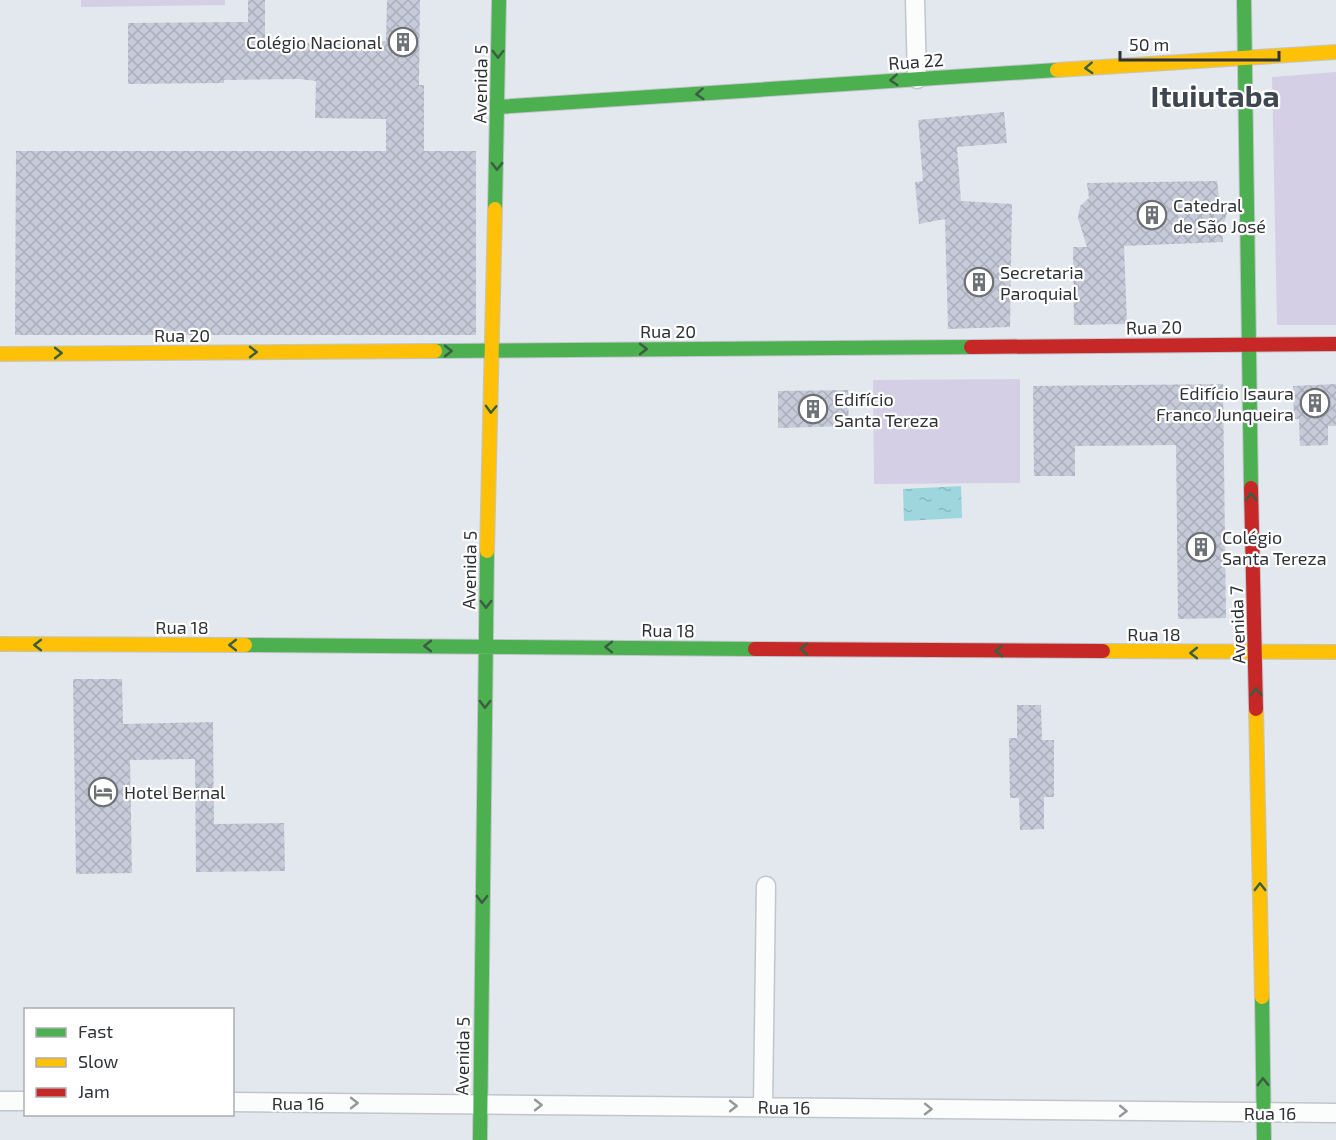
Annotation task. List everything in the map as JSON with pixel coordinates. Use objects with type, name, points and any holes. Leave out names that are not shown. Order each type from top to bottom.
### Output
[{"type":"street","name":"Avenida 5","points":[[480,1140],[486,646],[499,0]]},
{"type":"street","points":[[915,0],[917,79]]},
{"type":"street","name":"Avenida 7","points":[[1244,0],[1264,1140]]},
{"type":"street","name":"Rua 22","points":[[498,107],[1336,52]]},
{"type":"street","name":"Rua 20","points":[[0,354],[1336,344]]},
{"type":"street","name":"Rua 18","points":[[0,644],[1336,652]]},
{"type":"street","points":[[763,1106],[766,886]]},
{"type":"street","points":[[0,1101],[24,1101]]},
{"type":"street","name":"Rua 16","points":[[234,1102],[1336,1113]]},
{"type":"shaded area","points":[[81,0],[225,0],[225,5],[81,7]]},
{"type":"shaded area","points":[[1336,72],[1336,325],[1277,325],[1272,77]]},
{"type":"shaded area","points":[[1020,379],[1020,483],[874,484],[873,380]]},
{"type":"water","points":[[961,486],[962,518],[904,521],[903,489]]},
{"type":"building","points":[[248,0],[265,0],[265,42],[295,43],[386,41],[387,0],[420,0],[419,85],[424,85],[424,151],[476,151],[476,335],[15,335],[16,151],[386,151],[386,119],[315,118],[316,81],[300,79],[224,80],[224,83],[128,84],[128,23],[248,22]]},
{"type":"building","name":"Secretaria Paroquial","points":[[1004,112],[1007,143],[957,147],[961,201],[1012,204],[1010,327],[948,329],[945,219],[919,224],[915,182],[923,181],[918,120]]},
{"type":"building","name":"Catedral de São José","points":[[1217,181],[1219,196],[1227,213],[1222,229],[1223,242],[1124,246],[1127,324],[1074,325],[1073,247],[1087,247],[1078,218],[1080,206],[1089,198],[1087,183]]},
{"type":"building","name":"Colégio Santa Tereza","points":[[1223,384],[1226,618],[1178,619],[1176,445],[1075,446],[1075,476],[1034,476],[1033,386]]},
{"type":"building","name":"Edifício Isaura Franco Junqueira","points":[[1336,384],[1336,426],[1328,426],[1328,445],[1300,446],[1299,419],[1294,419],[1293,386]]},
{"type":"building","name":"Edifício Santa Tereza","points":[[848,390],[849,426],[778,428],[778,391]]},
{"type":"building","name":"Hotel Bernal","points":[[73,679],[122,679],[123,724],[213,722],[214,824],[284,823],[285,871],[196,872],[195,759],[130,760],[132,873],[76,874]]},
{"type":"building","points":[[1017,705],[1041,705],[1042,740],[1054,740],[1054,797],[1044,797],[1044,829],[1020,830],[1019,798],[1010,798],[1009,738],[1017,738]]},
{"type":"traffic: fast","points":[[495,209],[499,0]]},
{"type":"traffic: fast","points":[[1244,0],[1251,488]]},
{"type":"traffic: fast","points":[[498,107],[1057,70]]},
{"type":"traffic: fast","points":[[435,351],[971,347]]},
{"type":"traffic: fast","points":[[480,1140],[487,551]]},
{"type":"traffic: fast","points":[[245,645],[755,649]]},
{"type":"traffic: fast","points":[[1262,997],[1264,1140]]},
{"type":"traffic: slow","points":[[1057,70],[1336,52]]},
{"type":"traffic: slow","points":[[487,551],[495,209]]},
{"type":"traffic: slow","points":[[0,354],[435,351]]},
{"type":"traffic: slow","points":[[0,644],[245,645]]},
{"type":"traffic: slow","points":[[1103,651],[1336,652]]},
{"type":"traffic: slow","points":[[1256,709],[1262,997]]},
{"type":"traffic: jam","points":[[971,347],[1336,344]]},
{"type":"traffic: jam","points":[[1251,488],[1256,709]]},
{"type":"traffic: jam","points":[[755,649],[1103,651]]},
{"type":"place","name":"Colégio Nacional","points":[[403,42]]},
{"type":"place","name":"Catedral de São José","points":[[1152,215]]},
{"type":"place","name":"Secretaria Paroquial","points":[[979,282]]},
{"type":"place","name":"Edifício Isaura Franco Junqueira","points":[[1315,403]]},
{"type":"place","name":"Edifício Santa Tereza","points":[[813,409]]},
{"type":"place","name":"Colégio Santa Tereza","points":[[1201,547]]},
{"type":"place","name":"Hotel Bernal","points":[[103,792]]},
{"type":"district","name":"Ituiutaba","points":[[1215,95]]}]
